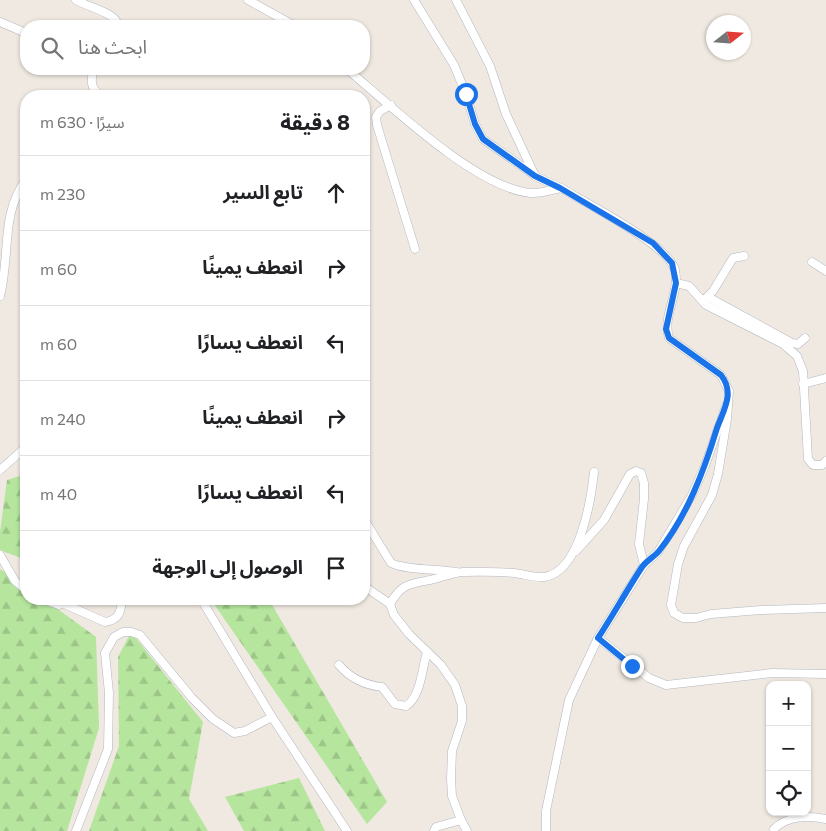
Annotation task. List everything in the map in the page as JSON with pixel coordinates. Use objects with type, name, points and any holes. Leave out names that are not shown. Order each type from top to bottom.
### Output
[{"type":"street","points":[[76,0],[111,14],[115,20]]},
{"type":"street","points":[[248,0],[284,20]]},
{"type":"street","points":[[414,0],[454,64],[475,124],[483,139],[535,176],[560,188],[653,243],[672,263],[676,283],[666,329],[669,338],[721,375],[729,391],[727,419],[718,474],[712,494],[684,546],[678,564],[671,604],[674,613],[683,618],[696,618],[711,614],[761,610],[826,608]]},
{"type":"street","points":[[456,0],[490,66],[506,114],[535,176]]},
{"type":"street","points":[[0,22],[20,31]]},
{"type":"street","points":[[92,75],[91,84],[93,90]]},
{"type":"street","points":[[354,75],[461,162],[494,180],[532,194],[560,188]]},
{"type":"street","points":[[391,106],[380,111],[376,117],[377,125],[415,249]]},
{"type":"street","points":[[0,296],[6,259],[3,233],[14,195],[20,187]]},
{"type":"street","points":[[708,297],[733,258],[744,256]]},
{"type":"street","points":[[812,262],[826,271]]},
{"type":"street","points":[[676,283],[689,286],[706,305],[792,351],[801,363],[808,459],[813,465],[822,465],[826,461]]},
{"type":"street","points":[[699,297],[708,297],[792,343],[798,344],[805,338]]},
{"type":"street","points":[[803,384],[826,378]]},
{"type":"street","points":[[546,831],[546,811],[569,700],[598,638],[644,565],[658,552],[692,496],[727,404]]},
{"type":"street","points":[[0,470],[20,452]]},
{"type":"street","points":[[370,529],[391,563],[398,567],[434,568],[458,572],[513,573],[545,577],[555,573],[564,565],[604,520],[630,474],[636,471],[641,473],[644,483],[639,544],[644,565]]},
{"type":"street","points":[[564,565],[586,521],[594,472]]},
{"type":"street","points":[[0,555],[11,576],[20,584]]},
{"type":"street","points":[[390,604],[395,593],[404,585],[458,572]]},
{"type":"street","points":[[370,590],[390,604],[394,615],[441,665],[455,685],[462,706],[462,721],[450,765],[452,796],[460,820],[467,831]]},
{"type":"street","points":[[72,605],[105,622],[118,617],[121,605]]},
{"type":"street","points":[[205,605],[272,716],[346,831]]},
{"type":"street","points":[[76,831],[108,749],[109,693],[105,652],[114,637],[123,632],[140,635],[192,698],[213,719],[234,733],[245,732],[272,716]]},
{"type":"street","points":[[598,638],[649,678],[666,685],[772,673],[826,674]]},
{"type":"street","points":[[339,665],[350,676],[370,686],[382,687],[395,704],[406,706],[411,703],[415,694],[427,652]]},
{"type":"street","points":[[774,828],[780,823],[798,818],[826,819]]},
{"type":"street","points":[[434,831],[436,827],[442,824],[460,820]]},
{"type":"green space","points":[[20,476],[20,558],[0,550],[0,532],[7,480]]},
{"type":"green space","points":[[0,569],[20,582],[20,605],[52,605],[96,637],[99,728],[67,831],[0,831]]},
{"type":"green space","points":[[215,605],[272,605],[387,802],[367,824]]},
{"type":"green space","points":[[131,632],[203,722],[189,799],[208,831],[89,831],[119,746],[118,657]]},
{"type":"green space","points":[[299,778],[325,831],[244,831],[225,797]]},
{"type":"route","points":[[466,94],[476,128],[483,139],[535,176],[560,188],[653,243],[672,263],[675,270],[676,283],[666,329],[669,338],[721,375],[729,391],[727,404],[692,496],[672,531],[658,552],[644,565],[598,638],[632,666]]}]
